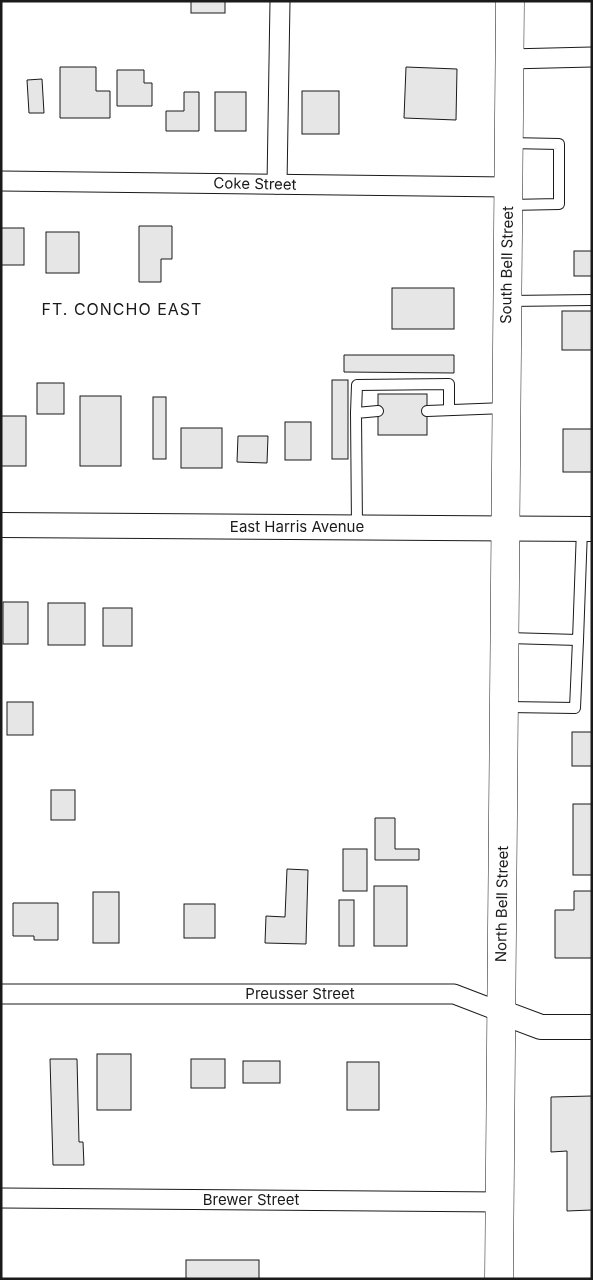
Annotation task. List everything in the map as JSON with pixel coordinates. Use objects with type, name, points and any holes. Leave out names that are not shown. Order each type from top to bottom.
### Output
[{"type":"main road","name":"South Bell Street","points":[[505,528],[510,1]]},
{"type":"main road","name":"North Bell Street","points":[[499,1279],[505,528]]},
{"type":"street","points":[[277,184],[280,1]]},
{"type":"street","points":[[509,59],[592,57]]},
{"type":"street","name":"Coke Street","points":[[1,181],[277,184],[508,196]]},
{"type":"street","name":"East Harris Avenue","points":[[1,525],[587,529]]},
{"type":"street","name":"Preusser Street","points":[[1,994],[454,994],[541,1027],[592,1027]]},
{"type":"street","name":"Brewer Street","points":[[1,1198],[501,1202]]},
{"type":"lane","points":[[508,196],[559,204],[559,144],[509,143]]},
{"type":"lane","points":[[507,301],[592,300]]},
{"type":"lane","points":[[357,527],[357,385],[449,384],[449,410]]},
{"type":"lane","points":[[427,411],[506,408]]},
{"type":"lane","points":[[356,413],[378,411]]},
{"type":"lane","points":[[503,707],[575,708],[580,583],[587,529]]},
{"type":"lane","points":[[580,583],[592,583]]},
{"type":"lane","points":[[504,638],[578,640]]},
{"type":"building","points":[[191,1],[225,1],[225,13],[191,13]]},
{"type":"building","points":[[60,67],[96,67],[96,91],[110,91],[110,118],[60,118]]},
{"type":"building","points":[[406,67],[457,69],[456,120],[404,118]]},
{"type":"building","points":[[117,70],[144,70],[144,83],[152,83],[152,106],[117,106]]},
{"type":"building","points":[[42,79],[44,113],[29,113],[27,80]]},
{"type":"building","points":[[302,91],[339,91],[339,134],[302,134]]},
{"type":"building","points":[[184,92],[199,92],[199,131],[166,131],[166,111],[184,111]]},
{"type":"building","points":[[215,92],[246,92],[246,131],[215,131]]},
{"type":"building","points":[[139,226],[172,226],[172,259],[161,259],[161,282],[139,282]]},
{"type":"building","points":[[1,228],[24,228],[24,265],[1,265]]},
{"type":"building","points":[[46,232],[79,232],[79,273],[46,273]]},
{"type":"building","points":[[574,251],[592,251],[592,276],[574,276]]},
{"type":"building","points":[[392,288],[454,288],[454,329],[392,329]]},
{"type":"building","points":[[562,311],[592,311],[592,350],[562,350]]},
{"type":"building","points":[[344,355],[454,355],[454,373],[344,372]]},
{"type":"building","points":[[332,380],[348,380],[348,459],[332,459]]},
{"type":"building","points":[[37,383],[64,383],[64,414],[37,414]]},
{"type":"building","points":[[378,394],[427,394],[427,435],[378,435]]},
{"type":"building","points":[[80,396],[121,396],[121,466],[80,466]]},
{"type":"building","points":[[153,397],[166,397],[166,459],[153,459]]},
{"type":"building","points":[[1,416],[26,416],[26,466],[1,466]]},
{"type":"building","points":[[285,422],[311,422],[311,460],[285,460]]},
{"type":"building","points":[[181,428],[222,428],[222,468],[181,468]]},
{"type":"building","points":[[563,429],[592,429],[592,472],[563,472]]},
{"type":"building","points":[[238,436],[268,436],[267,463],[237,462]]},
{"type":"building","points":[[3,602],[28,602],[28,644],[3,644]]},
{"type":"building","points":[[48,603],[85,603],[85,645],[48,645]]},
{"type":"building","points":[[103,608],[132,608],[132,646],[103,646]]},
{"type":"building","points":[[7,702],[33,702],[33,735],[7,735]]},
{"type":"building","points":[[572,732],[592,732],[592,766],[572,766]]},
{"type":"building","points":[[51,790],[75,790],[75,820],[51,820]]},
{"type":"building","points":[[573,804],[592,804],[592,875],[573,875]]},
{"type":"building","points":[[375,818],[395,818],[395,849],[419,849],[419,860],[375,860]]},
{"type":"building","points":[[343,849],[367,849],[367,891],[343,891]]},
{"type":"building","points":[[287,869],[308,870],[306,944],[265,943],[266,916],[285,917]]},
{"type":"building","points":[[374,886],[407,886],[407,946],[374,946]]},
{"type":"building","points":[[574,891],[592,891],[592,958],[555,958],[555,910],[574,910]]},
{"type":"building","points":[[93,892],[119,892],[119,943],[93,943]]},
{"type":"building","points":[[339,900],[354,900],[354,946],[339,946]]},
{"type":"building","points":[[13,903],[58,903],[58,940],[34,940],[34,936],[13,936]]},
{"type":"building","points":[[184,904],[215,904],[215,938],[184,938]]},
{"type":"building","points":[[97,1054],[131,1054],[131,1110],[97,1110]]},
{"type":"building","points":[[50,1059],[77,1059],[79,1142],[83,1142],[84,1165],[53,1165]]},
{"type":"building","points":[[191,1059],[225,1059],[225,1088],[191,1088]]},
{"type":"building","points":[[243,1061],[280,1061],[280,1083],[243,1083]]},
{"type":"building","points":[[347,1062],[379,1062],[379,1110],[347,1110]]},
{"type":"building","points":[[592,1096],[592,1210],[567,1211],[567,1151],[551,1152],[551,1097]]},
{"type":"building","points":[[186,1260],[259,1260],[259,1279],[186,1279]]},
{"type":"district","name":"FT. CONCHO EAST","points":[[122,309]]}]
